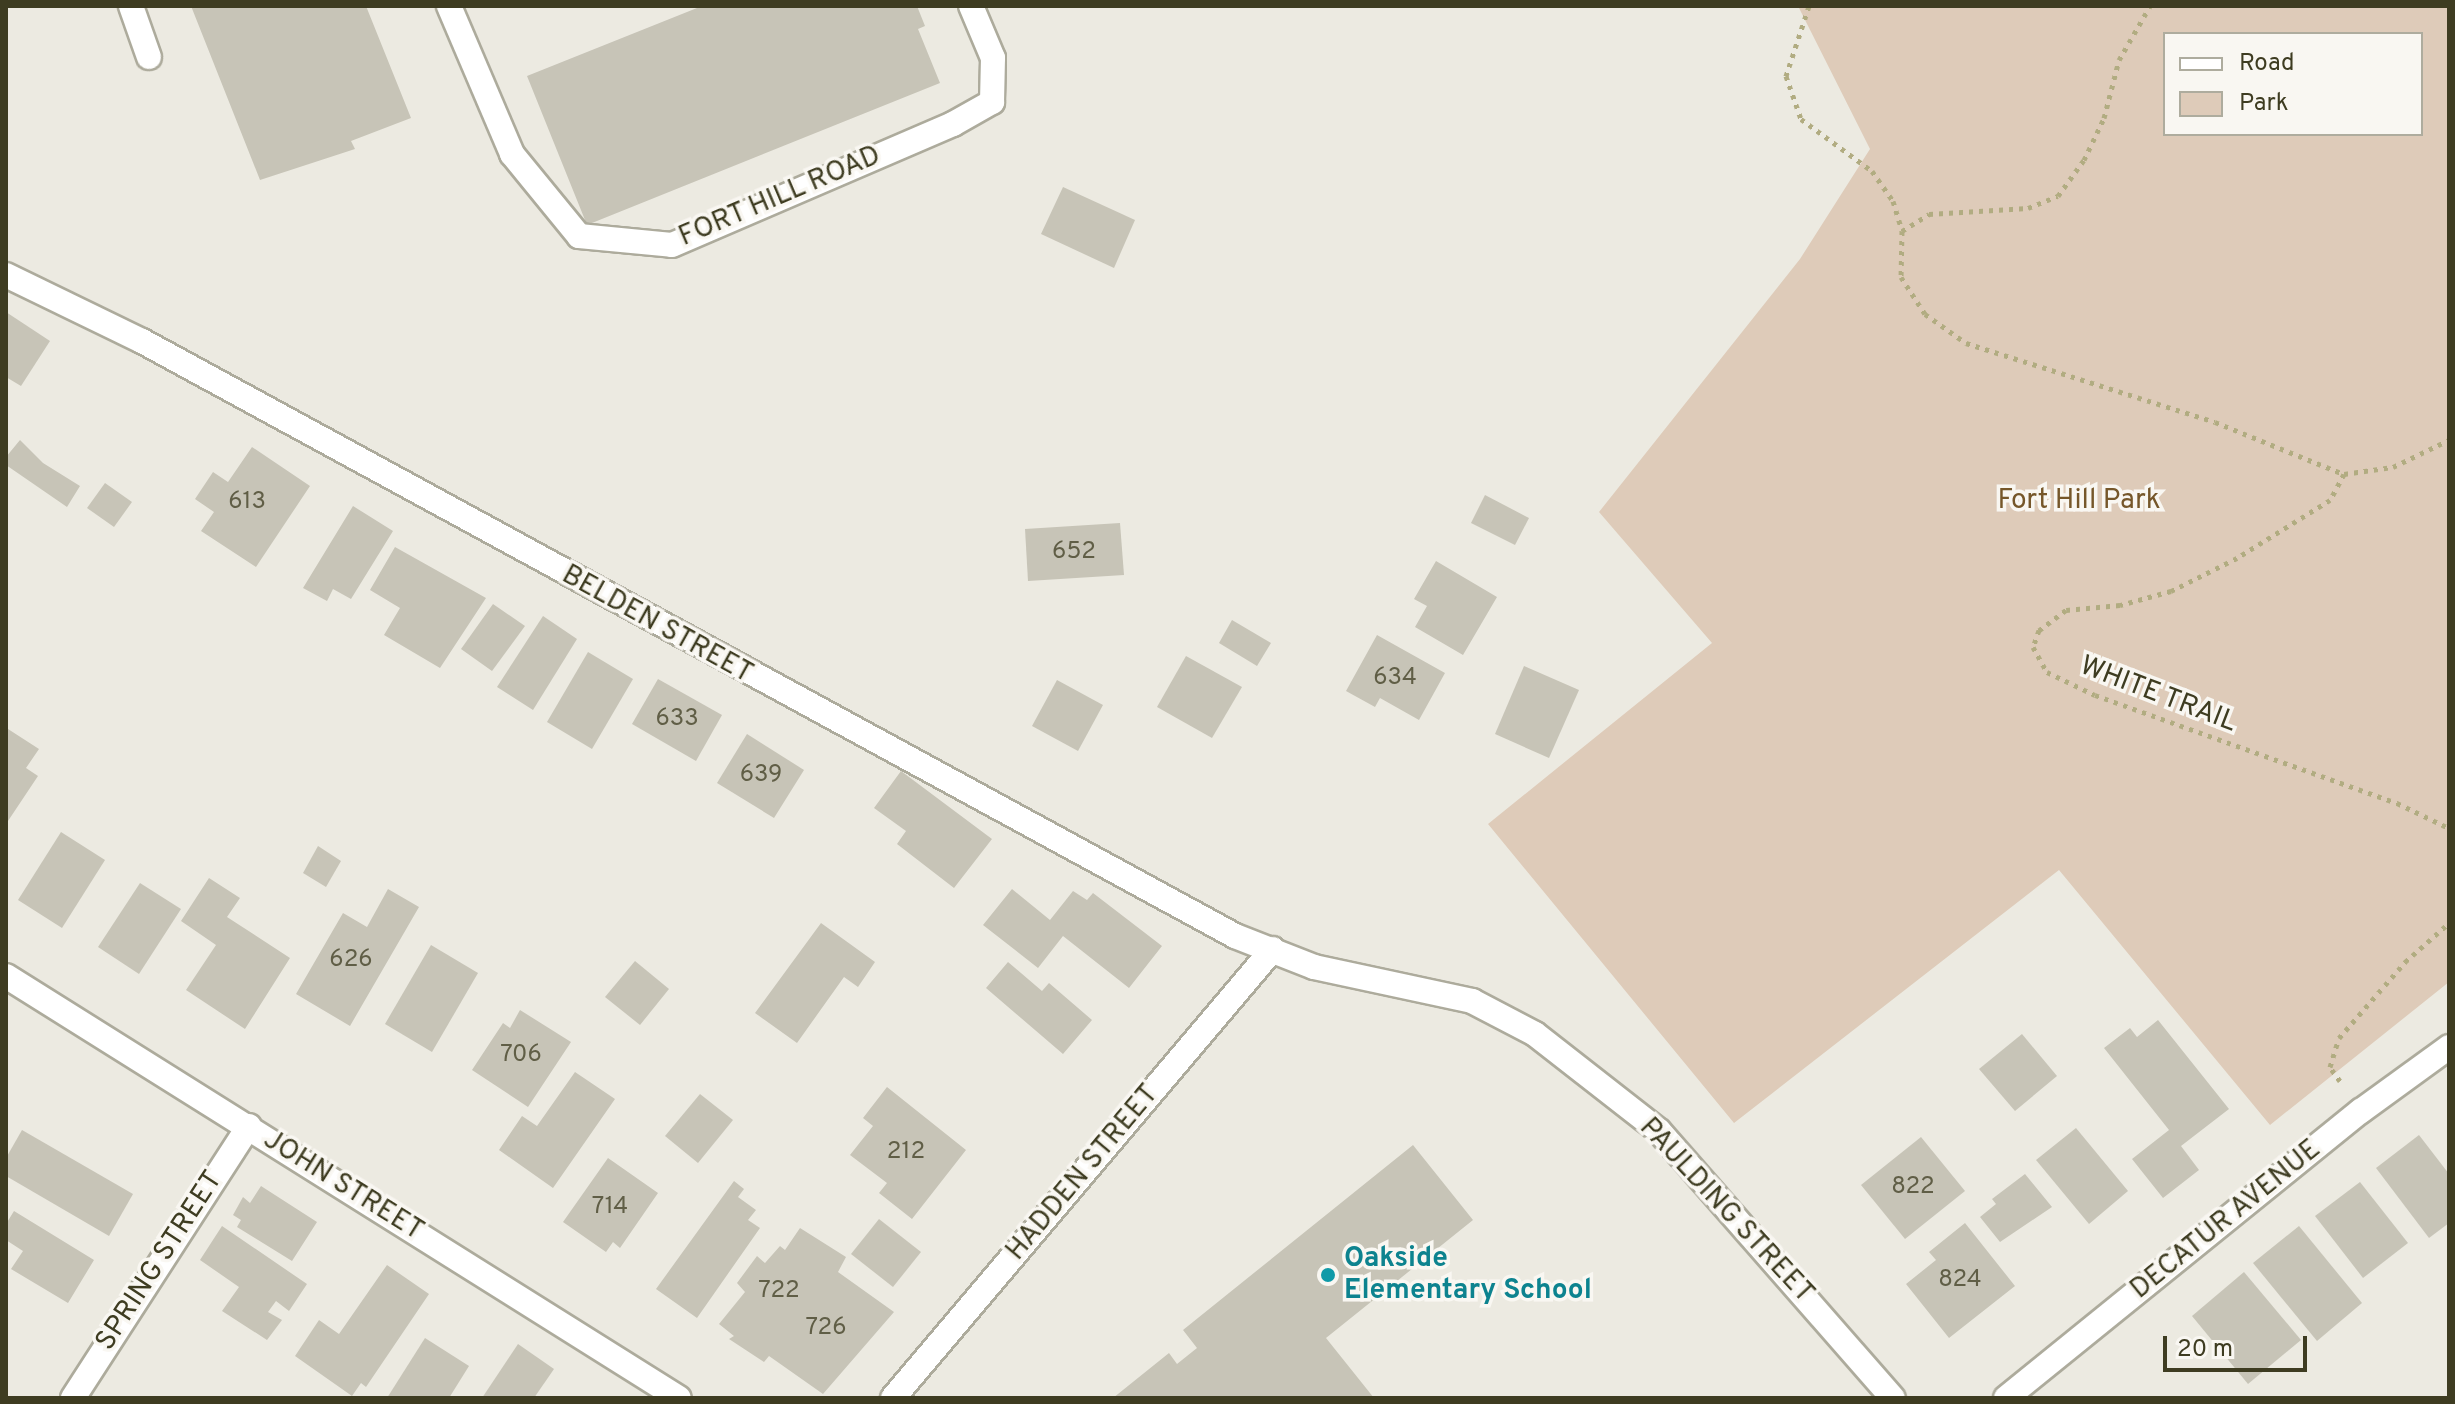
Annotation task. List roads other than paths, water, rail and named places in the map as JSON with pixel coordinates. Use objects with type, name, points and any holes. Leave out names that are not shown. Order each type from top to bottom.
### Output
[{"type":"street","points":[[131,6],[149,57]]},
{"type":"street","name":"FORT HILL ROAD","points":[[449,6],[512,154],[579,236],[672,245],[953,124],[992,102],[993,58],[971,6]]},
{"type":"street","name":"BELDEN STREET","points":[[6,275],[142,341],[1235,936],[1273,949]]},
{"type":"street","name":"HADDEN STREET","points":[[893,1398],[1273,949]]},
{"type":"street","name":"PAULDING STREET","points":[[1273,949],[1314,967],[1472,1001],[1535,1034],[1659,1131],[1893,1398]]},
{"type":"street","name":"JOHN STREET","points":[[6,976],[679,1398]]},
{"type":"street","name":"DECATUR AVENUE","points":[[2006,1398],[2361,1111],[2449,1047]]},
{"type":"street","name":"SPRING STREET","points":[[73,1398],[249,1126]]},
{"type":"place","name":"Oakside Elementary School","points":[[1328,1275]]},
{"type":"park label","name":"Fort Hill Park","points":[[2079,501]]}]
